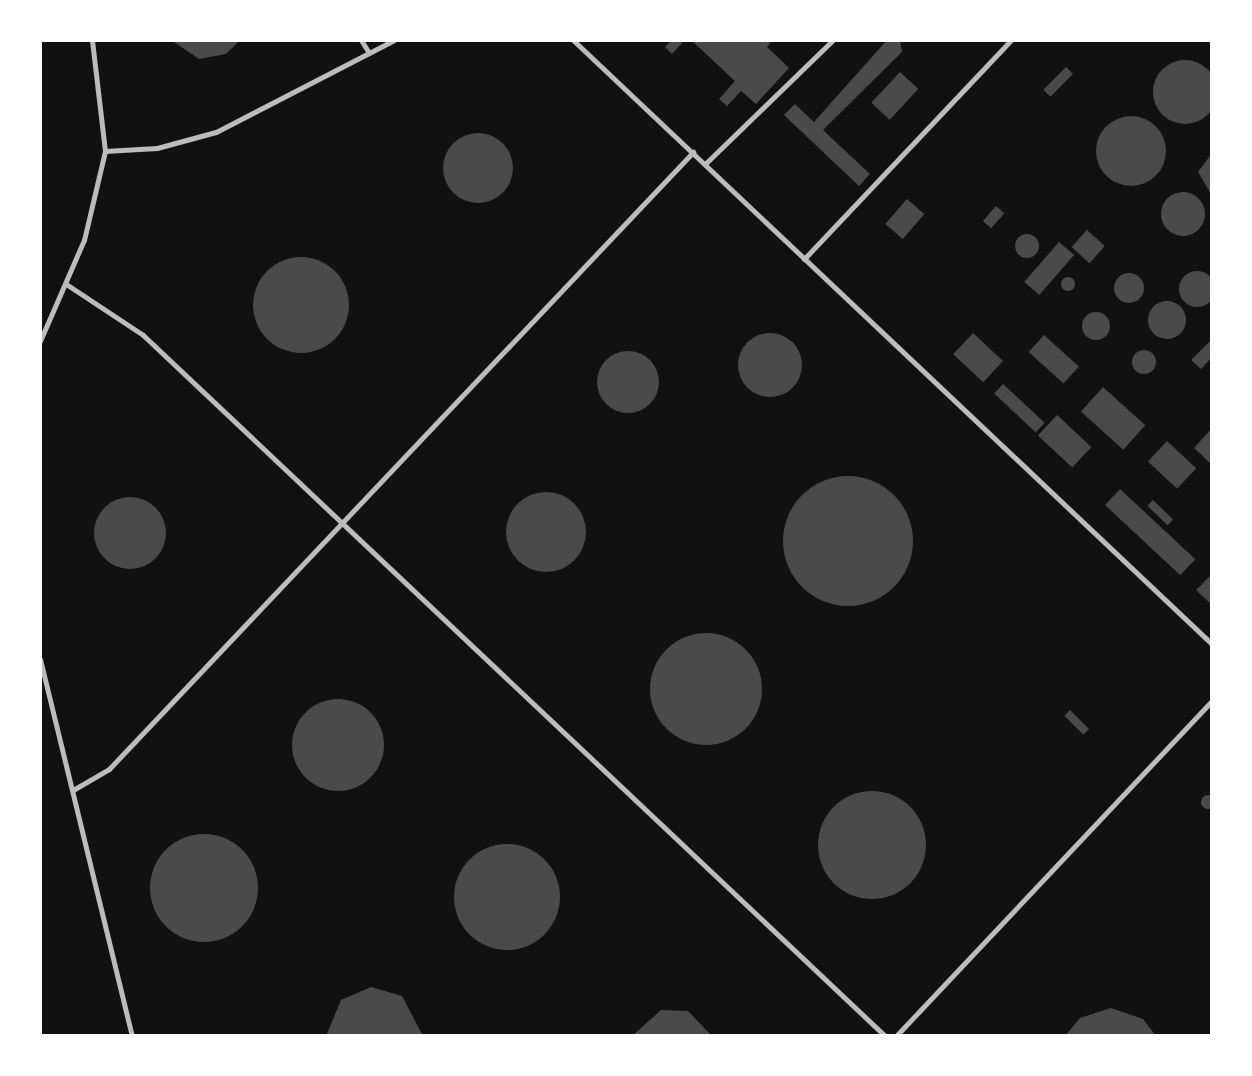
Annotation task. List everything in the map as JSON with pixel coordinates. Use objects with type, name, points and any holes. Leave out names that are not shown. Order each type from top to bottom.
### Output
[{"type":"lane","points":[[40,341],[90,221],[105,150],[92,40]]},
{"type":"lane","points":[[361,40],[369,54]]},
{"type":"lane","points":[[105,150],[157,148],[216,132],[394,40]]},
{"type":"lane","points":[[574,40],[1212,644]]},
{"type":"lane","points":[[706,164],[833,40]]},
{"type":"lane","points":[[804,259],[1011,40]]},
{"type":"lane","points":[[72,790],[108,770],[692,152]]},
{"type":"lane","points":[[66,284],[143,335],[885,1036]]},
{"type":"lane","points":[[40,658],[132,1036]]},
{"type":"lane","points":[[896,1036],[1212,702]]},
{"type":"building","points":[[171,40],[240,40],[226,54],[199,59]]},
{"type":"building","points":[[672,40],[685,40],[672,54],[665,47]]},
{"type":"building","points":[[691,40],[773,40],[767,47],[789,68],[756,104],[741,91],[727,106],[719,99],[735,81]]},
{"type":"building","points":[[887,40],[900,40],[902,52],[823,130],[870,174],[859,186],[784,115],[795,104],[814,122]]},
{"type":"building","points":[[1185,60],[1208,69],[1217,92],[1208,115],[1185,124],[1162,115],[1153,92],[1162,69]]},
{"type":"building","points":[[1066,67],[1073,74],[1050,97],[1043,90]]},
{"type":"building","points":[[900,72],[918,89],[890,120],[871,103]]},
{"type":"building","points":[[1131,116],[1145,118],[1156,126],[1164,137],[1164,165],[1156,176],[1145,184],[1131,186],[1117,184],[1106,176],[1098,165],[1096,151],[1098,137],[1106,126],[1117,118]]},
{"type":"building","points":[[478,133],[503,143],[513,168],[503,193],[478,203],[453,193],[443,168],[453,143]]},
{"type":"building","points":[[1212,153],[1212,196],[1198,172]]},
{"type":"building","points":[[1183,192],[1199,198],[1205,214],[1199,230],[1183,236],[1167,230],[1161,214],[1167,198]]},
{"type":"building","points":[[907,199],[924,214],[903,239],[885,224]]},
{"type":"building","points":[[996,206],[1004,213],[991,228],[983,221]]},
{"type":"building","points":[[1087,230],[1105,246],[1089,263],[1072,247]]},
{"type":"building","points":[[1027,234],[1039,246],[1027,258],[1015,246]]},
{"type":"building","points":[[1059,242],[1074,255],[1039,295],[1024,282]]},
{"type":"building","points":[[301,257],[319,261],[335,271],[345,287],[349,305],[345,323],[335,339],[319,349],[301,353],[283,349],[267,339],[257,323],[253,305],[257,287],[267,271],[283,261]]},
{"type":"building","points":[[1197,271],[1210,276],[1215,289],[1210,302],[1197,307],[1184,302],[1179,289],[1184,276]]},
{"type":"building","points":[[1129,273],[1140,277],[1144,288],[1140,299],[1129,303],[1118,299],[1114,288],[1118,277]]},
{"type":"building","points":[[1068,277],[1075,284],[1068,291],[1061,284]]},
{"type":"building","points":[[1167,301],[1181,306],[1186,320],[1181,334],[1167,339],[1153,334],[1148,320],[1153,306]]},
{"type":"building","points":[[1096,312],[1106,316],[1110,326],[1106,336],[1096,340],[1086,336],[1082,326],[1086,316]]},
{"type":"building","points":[[770,333],[793,342],[802,365],[793,388],[770,397],[747,388],[738,365],[747,342]]},
{"type":"building","points":[[973,333],[1003,361],[983,382],[953,354]]},
{"type":"building","points":[[1044,335],[1079,366],[1064,384],[1029,352]]},
{"type":"building","points":[[1212,339],[1212,357],[1201,369],[1191,360]]},
{"type":"building","points":[[1144,350],[1156,362],[1144,374],[1132,362]]},
{"type":"building","points":[[628,351],[650,360],[659,382],[650,404],[628,413],[606,404],[597,382],[606,360]]},
{"type":"building","points":[[1003,384],[1045,423],[1036,432],[994,394]]},
{"type":"building","points":[[1103,387],[1145,425],[1123,450],[1081,412]]},
{"type":"building","points":[[1057,415],[1091,447],[1072,468],[1038,435]]},
{"type":"building","points":[[1212,428],[1212,465],[1194,448]]},
{"type":"building","points":[[1167,441],[1196,468],[1177,489],[1148,461]]},
{"type":"building","points":[[848,476],[873,481],[894,495],[908,516],[913,541],[908,566],[894,587],[873,601],[848,606],[823,601],[802,587],[788,566],[783,541],[788,516],[802,495],[823,481]]},
{"type":"building","points":[[1120,489],[1195,559],[1180,575],[1105,505]]},
{"type":"building","points":[[546,492],[561,495],[574,504],[583,517],[583,547],[574,560],[561,569],[546,572],[531,569],[518,560],[509,547],[506,532],[509,517],[518,504],[531,495]]},
{"type":"building","points":[[130,497],[155,508],[166,533],[155,558],[130,569],[105,558],[94,533],[105,508]]},
{"type":"building","points":[[1153,500],[1173,519],[1168,525],[1147,506]]},
{"type":"building","points":[[1212,574],[1212,605],[1196,590]]},
{"type":"building","points":[[706,633],[727,637],[746,649],[758,668],[762,689],[758,710],[746,729],[727,741],[706,745],[685,741],[666,729],[654,710],[650,689],[654,668],[666,649],[685,637]]},
{"type":"building","points":[[338,699],[356,703],[370,713],[380,727],[384,745],[380,763],[370,777],[356,787],[338,791],[320,787],[306,777],[296,763],[292,745],[296,727],[306,713],[320,703]]},
{"type":"building","points":[[1070,710],[1089,729],[1083,735],[1064,716]]},
{"type":"building","points":[[872,791],[893,795],[910,807],[922,824],[926,845],[922,866],[910,883],[893,895],[872,899],[851,895],[834,883],[822,866],[818,845],[822,824],[834,807],[851,795]]},
{"type":"building","points":[[1208,795],[1215,802],[1208,809],[1201,802]]},
{"type":"building","points":[[204,834],[225,838],[242,850],[254,867],[258,888],[254,909],[242,926],[225,938],[204,942],[183,938],[166,926],[154,909],[150,888],[154,867],[166,850],[183,838]]},
{"type":"building","points":[[507,844],[527,848],[544,860],[556,877],[560,897],[556,917],[544,934],[527,946],[507,950],[487,946],[470,934],[458,917],[454,897],[458,877],[470,860],[487,848]]},
{"type":"building","points":[[371,987],[402,996],[423,1036],[326,1036],[341,1000]]},
{"type":"building","points":[[1111,1008],[1143,1019],[1156,1036],[1065,1036],[1080,1018]]},
{"type":"building","points":[[661,1010],[688,1011],[712,1036],[632,1036]]}]
